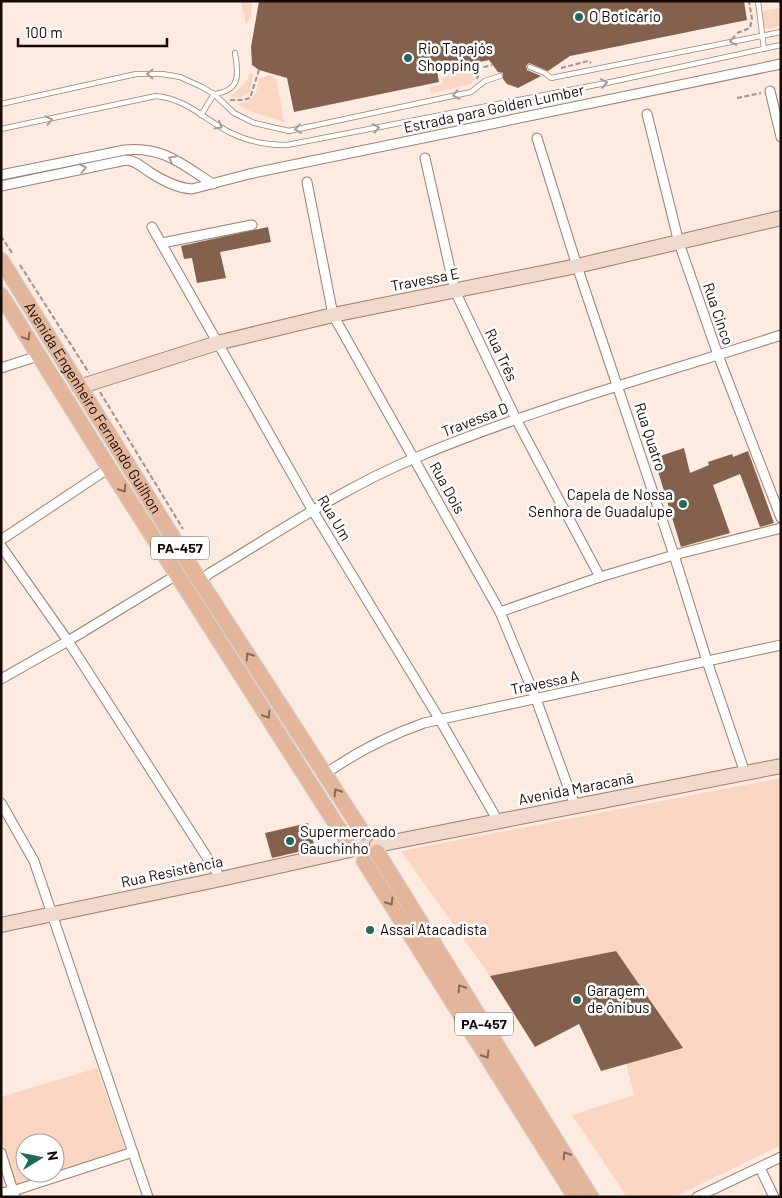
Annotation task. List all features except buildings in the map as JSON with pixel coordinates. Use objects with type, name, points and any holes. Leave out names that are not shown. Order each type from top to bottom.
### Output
[{"type":"main road","name":"Avenida Engenheiro Fernando Guilhon","points":[[1,260],[200,581],[363,834],[372,836],[377,848],[591,1197]]},
{"type":"main road","name":"Avenida Engenheiro Fernando Guilhon","points":[[1,296],[178,574],[355,858],[364,861],[575,1197]]},
{"type":"main road","points":[[350,848],[354,837],[363,834]]},
{"type":"main road","points":[[364,861],[373,857],[377,848]]},
{"type":"street","name":"Estrada para Golden Lumber","points":[[130,160],[162,179],[182,188],[192,189],[249,174],[781,64]]},
{"type":"street","points":[[770,91],[781,137]]},
{"type":"street","name":"Rua Cinco","points":[[647,114],[679,243],[718,355],[781,518]]},
{"type":"street","name":"Rua Quatro","points":[[537,138],[577,266],[745,773]]},
{"type":"street","points":[[1,175],[133,149],[151,150],[166,155],[213,184]]},
{"type":"street","points":[[1,186],[120,160],[130,160],[133,149]]},
{"type":"street","name":"Rua Três","points":[[425,158],[455,290],[516,419],[600,578]]},
{"type":"street","name":"Rua Dois","points":[[307,182],[333,315],[500,612],[536,699],[575,806]]},
{"type":"street","name":"Travessa E","points":[[80,387],[218,343],[333,315],[577,266],[781,218]]},
{"type":"street","points":[[162,243],[252,225]]},
{"type":"street","name":"Rua Um","points":[[152,227],[313,511],[440,720],[498,821]]},
{"type":"street","name":"Travessa D","points":[[200,581],[210,573],[363,482],[414,458],[516,419],[781,335]]},
{"type":"street","points":[[1,368],[38,356]]},
{"type":"street","points":[[1,540],[109,468]]},
{"type":"street","points":[[500,612],[674,555],[781,528]]},
{"type":"street","points":[[1,546],[68,641],[221,879]]},
{"type":"street","points":[[1,679],[68,641],[178,574]]},
{"type":"street","name":"Travessa A","points":[[325,774],[356,752],[380,740],[402,731],[440,720],[781,644]]},
{"type":"street","name":"Avenida Maracanã","points":[[377,848],[498,821],[781,766]]},
{"type":"street","points":[[1,802],[34,861],[148,1197]]},
{"type":"street","name":"Rua Resistência","points":[[1,925],[221,879],[350,848]]},
{"type":"street","points":[[1,1152],[14,1194]]},
{"type":"street","points":[[1,1193],[14,1194],[133,1152]]},
{"type":"street","points":[[697,1197],[781,1158]]},
{"type":"street","points":[[760,1168],[774,1197]]},
{"type":"lane","points":[[758,1],[764,49]]},
{"type":"lane","points":[[530,67],[545,73],[551,78],[781,32]]},
{"type":"lane","points":[[1,129],[156,96],[184,103],[232,133],[252,141],[270,145],[287,145],[611,82],[781,45]]},
{"type":"lane","points":[[201,115],[214,94],[229,90],[234,85],[238,77],[235,53]]},
{"type":"lane","points":[[1,104],[136,74],[162,74],[180,77],[214,94],[234,113],[254,123],[289,131],[472,92],[485,81],[500,76]]},
{"type":"path","points":[[732,34],[750,28],[752,19],[748,1]]},
{"type":"path","points":[[559,72],[561,67],[588,61],[594,65]]},
{"type":"path","points":[[476,81],[480,68],[492,65]]},
{"type":"path","points":[[229,102],[230,100],[237,101],[250,98],[260,70]]},
{"type":"path","points":[[737,98],[770,91]]},
{"type":"shaded area","points":[[241,1],[252,1],[251,16],[246,25]]},
{"type":"shaded area","points":[[781,8],[781,26],[767,29],[764,27],[762,11]]},
{"type":"shaded area","points":[[478,65],[476,76],[471,84],[431,93],[430,87],[443,84],[442,73]]},
{"type":"shaded area","points":[[250,73],[253,74],[250,92],[240,98],[232,97],[246,82]]},
{"type":"shaded area","points":[[268,75],[273,76],[277,80],[284,122],[249,111],[237,104],[249,101],[256,93],[259,79]]},
{"type":"shaded area","points":[[781,778],[781,1145],[674,1197],[627,1197],[572,1115],[634,1095],[626,1063],[682,1047],[616,951],[490,976],[401,851]]},
{"type":"shaded area","points":[[367,839],[373,842],[371,856],[368,858],[359,856],[356,850],[358,843]]},
{"type":"shaded area","points":[[97,1068],[126,1152],[65,1172],[65,1133],[15,1133],[15,1182],[1,1138],[1,1097]]},
{"type":"shaded area","points":[[15,1183],[32,1183],[17,1188]]},
{"type":"place","name":"O Boticário","points":[[579,17]]},
{"type":"place","name":"Rio Tapajós Shopping","points":[[408,58]]},
{"type":"place","name":"Capela de Nossa Senhora de Guadalupe","points":[[683,504]]},
{"type":"place","name":"Supermercado Gauchinho","points":[[290,841]]},
{"type":"place","name":"Assaí Atacadista","points":[[370,930]]},
{"type":"place","name":"Garagem de ônibus","points":[[577,1000]]}]
